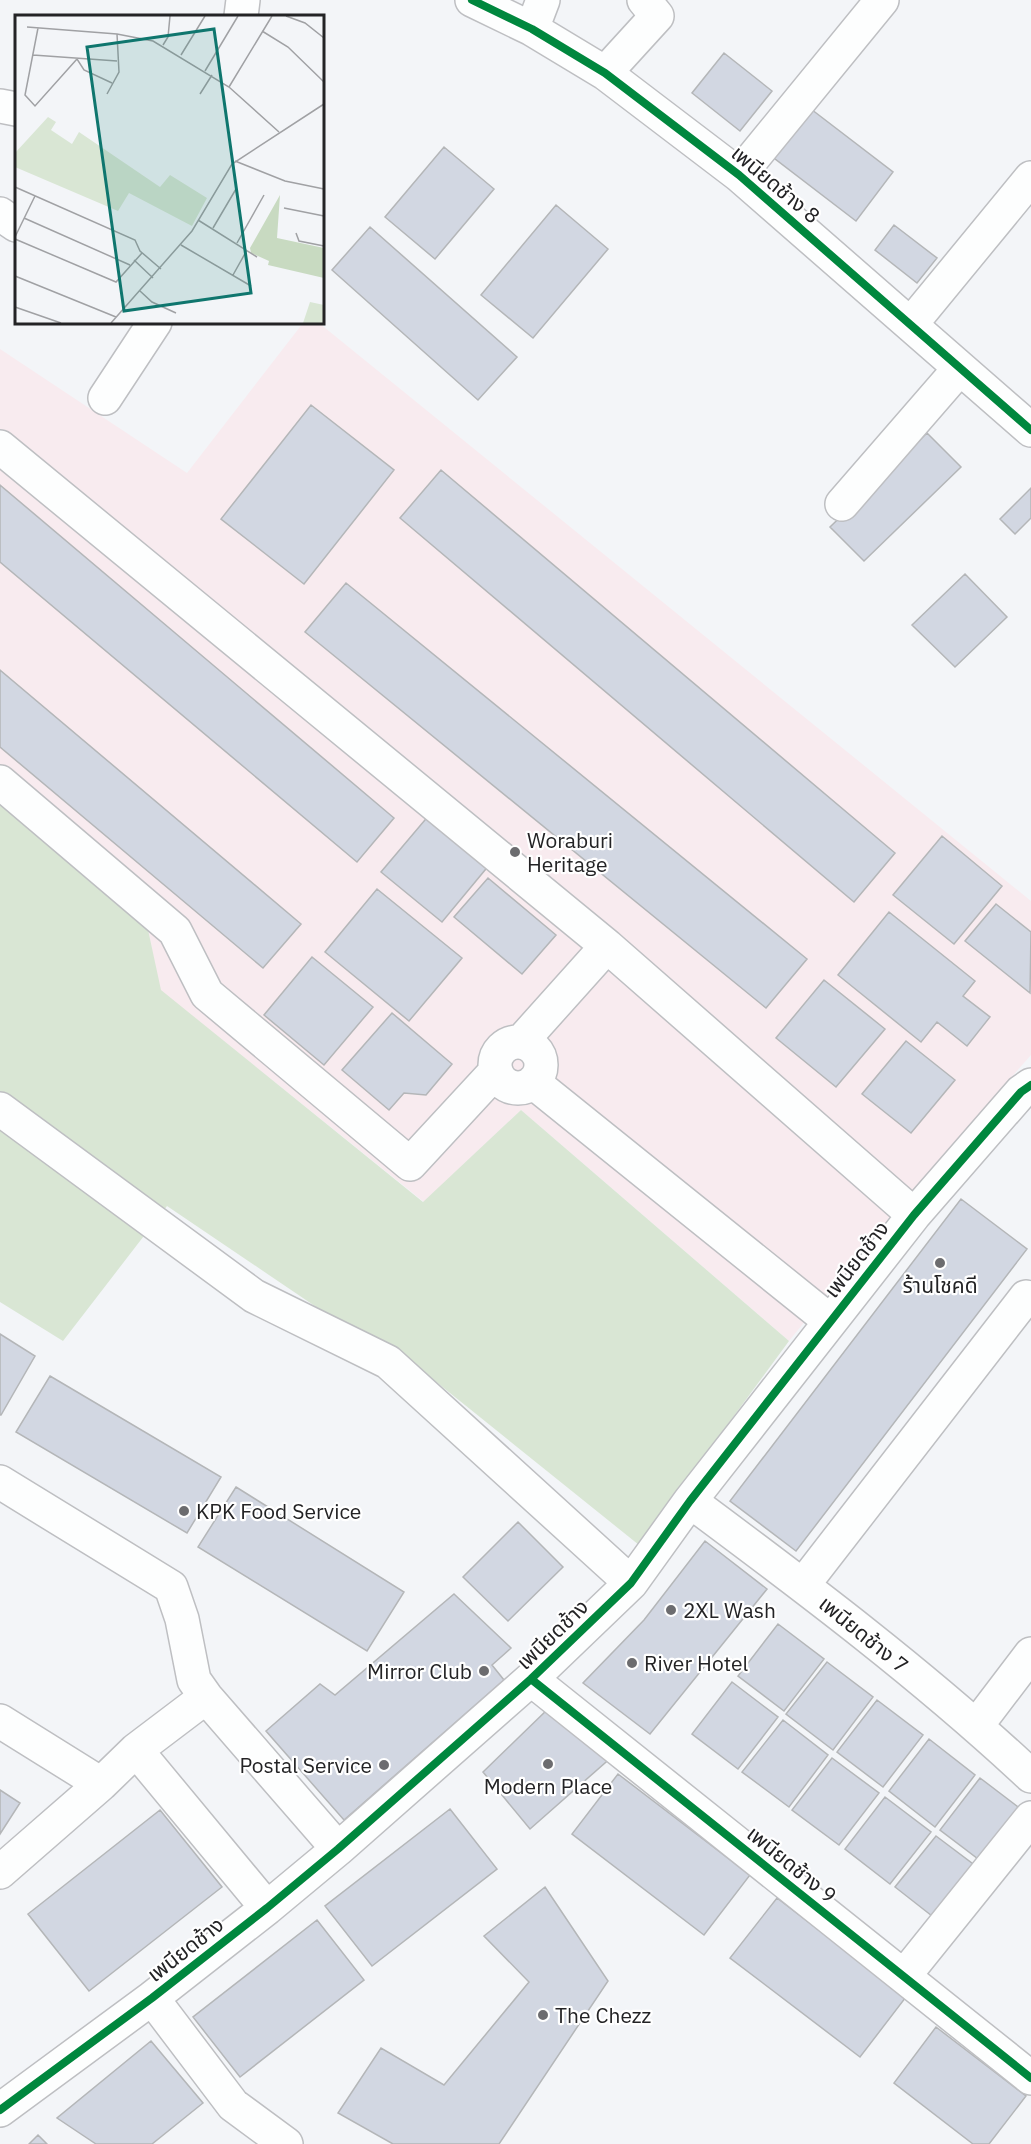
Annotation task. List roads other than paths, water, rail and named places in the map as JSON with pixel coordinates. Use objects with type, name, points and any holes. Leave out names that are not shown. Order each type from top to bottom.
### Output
[{"type":"street","points":[[241,15],[243,0]]},
{"type":"street","name":"เพนียดช้าง 8","points":[[472,0],[537,14],[605,73],[739,175],[1031,430]]},
{"type":"street","points":[[605,73],[657,16],[644,0]]},
{"type":"street","points":[[739,175],[882,0]]},
{"type":"street","points":[[0,106],[15,109]]},
{"type":"street","points":[[911,324],[1031,178]]},
{"type":"street","points":[[0,214],[15,224]]},
{"type":"street","points":[[105,398],[154,324]]},
{"type":"street","points":[[842,504],[960,368]]},
{"type":"street","points":[[0,447],[608,946],[914,1215]]},
{"type":"street","points":[[0,782],[175,931],[207,994],[410,1164],[496,1071]]},
{"type":"street","points":[[520,1042],[608,946]]},
{"type":"street","points":[[513,1042],[520,1042],[528,1044],[539,1054],[541,1070],[533,1082],[526,1086],[512,1087],[499,1078],[495,1064],[500,1050],[513,1042]]},
{"type":"street","points":[[533,1082],[830,1322]]},
{"type":"street","name":"เพนียดช้าง","points":[[0,2110],[152,1998],[338,1849],[531,1680],[631,1583],[690,1501],[914,1215],[1021,1092],[1031,1085]]},
{"type":"street","points":[[0,1109],[254,1296],[388,1362],[631,1583]]},
{"type":"street","points":[[803,1585],[1026,1298]]},
{"type":"street","points":[[0,1482],[171,1587],[182,1619],[194,1680],[206,1697],[338,1849]]},
{"type":"street","name":"เพนียดช้าง 7","points":[[690,1501],[803,1585],[977,1725],[1031,1776]]},
{"type":"street","points":[[977,1725],[1031,1654]]},
{"type":"street","name":"เพนียดช้าง 9","points":[[531,1680],[1031,2078]]},
{"type":"street","points":[[0,1872],[136,1750],[206,1697]]},
{"type":"street","points":[[0,1721],[100,1784]]},
{"type":"street","points":[[136,1750],[267,1908]]},
{"type":"street","points":[[904,1976],[1031,1818]]},
{"type":"street","points":[[152,1998],[232,2105],[286,2144]]},
{"type":"place","name":"Woraburi Heritage","points":[[515,852]]},
{"type":"place","name":"ร้านโชคดี","points":[[940,1263]]},
{"type":"place","name":"KPK Food Service","points":[[184,1511]]},
{"type":"place","name":"2XL Wash","points":[[671,1610]]},
{"type":"place","name":"River Hotel","points":[[632,1663]]},
{"type":"place","name":"Mirror Club","points":[[484,1671]]},
{"type":"place","name":"Modern Place","points":[[548,1764]]},
{"type":"place","name":"Postal Service","points":[[384,1765]]},
{"type":"place","name":"The Chezz","points":[[543,2015]]}]
